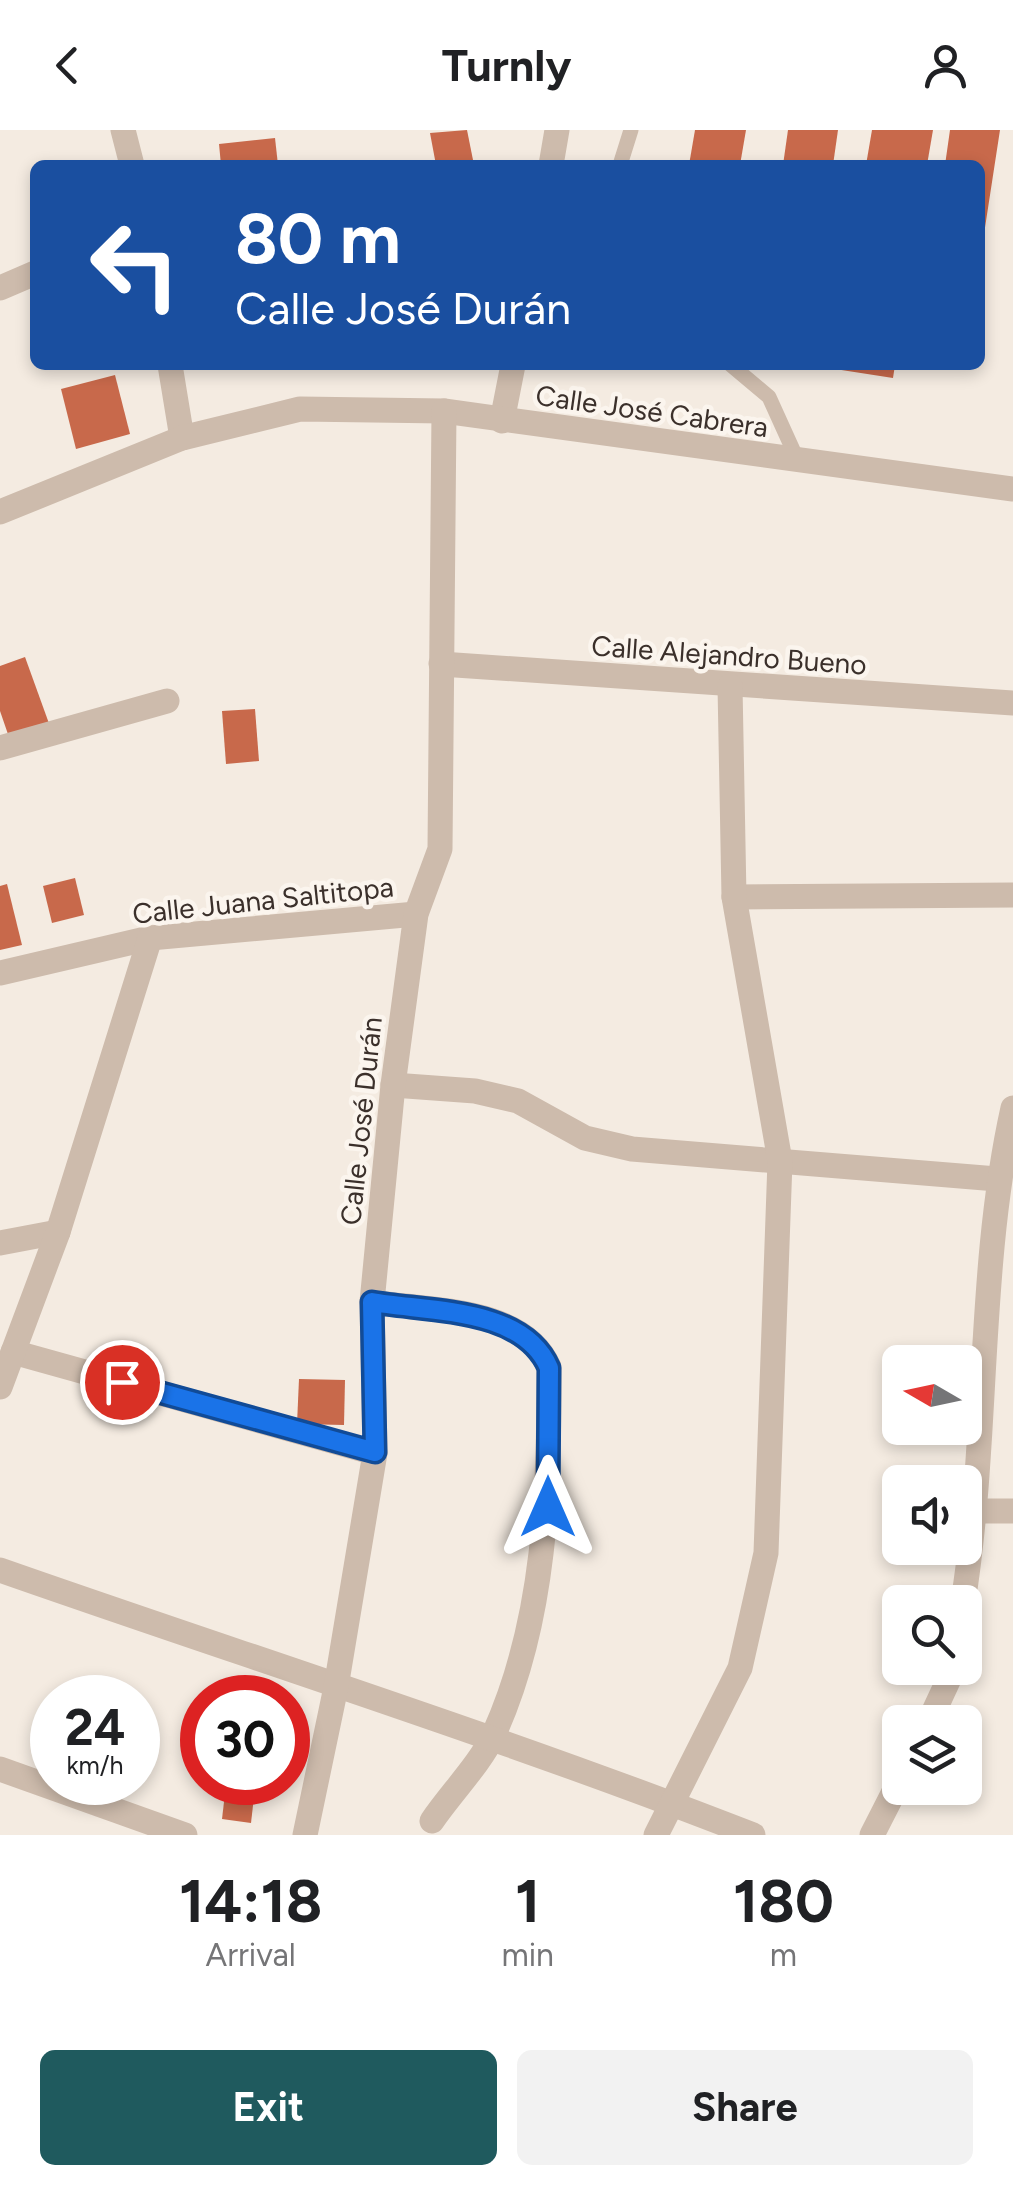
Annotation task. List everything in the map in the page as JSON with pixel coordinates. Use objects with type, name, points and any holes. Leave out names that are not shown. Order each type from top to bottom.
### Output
[{"type":"street","points":[[123,130],[131,160]]},
{"type":"street","points":[[551,160],[557,130]]},
{"type":"street","points":[[0,288],[30,275]]},
{"type":"street","points":[[171,370],[182,438]]},
{"type":"street","points":[[502,421],[512,370]]},
{"type":"street","name":"Calle José Cabrera","points":[[0,512],[182,438],[300,409],[444,412],[1013,489]]},
{"type":"street","name":"Calle José Durán","points":[[305,1835],[336,1687],[375,1452],[372,1302],[393,1086],[416,914],[440,849],[444,412]]},
{"type":"street","name":"Calle Alejandro Bueno","points":[[441,664],[1013,703]]},
{"type":"street","points":[[656,1835],[740,1668],[766,1552],[780,1161],[734,897],[730,686]]},
{"type":"street","points":[[0,748],[167,700]]},
{"type":"street","points":[[734,897],[1013,895]]},
{"type":"street","name":"Calle Juana Saltitopa","points":[[0,973],[150,938],[416,914]]},
{"type":"street","points":[[0,1387],[58,1232],[150,938]]},
{"type":"street","points":[[393,1086],[475,1091],[518,1101],[586,1138],[632,1149],[997,1179]]},
{"type":"street","points":[[981,1465],[997,1179],[1013,1108]]},
{"type":"street","points":[[0,1243],[58,1232]]},
{"type":"street","points":[[372,1302],[510,1325],[541,1349],[549,1368],[548,1507],[528,1629],[493,1736],[432,1821]]},
{"type":"street","points":[[13,1352],[375,1452]]},
{"type":"street","points":[[982,1510],[1013,1511]]},
{"type":"street","points":[[0,1570],[336,1687],[493,1736],[753,1835]]},
{"type":"street","points":[[0,1769],[186,1835]]},
{"type":"street","points":[[872,1835],[887,1805]]},
{"type":"lane","points":[[622,160],[631,130]]},
{"type":"lane","points":[[737,370],[768,397],[798,460]]},
{"type":"building","points":[[467,130],[473,160],[435,160],[430,133]]},
{"type":"building","points":[[695,130],[746,130],[741,160],[690,160]]},
{"type":"building","points":[[788,130],[838,130],[834,160],[784,160]]},
{"type":"building","points":[[872,130],[933,130],[928,160],[867,160]]},
{"type":"building","points":[[950,130],[1000,130],[985,228],[985,160],[946,160]]},
{"type":"building","points":[[275,138],[277,160],[221,160],[219,144]]},
{"type":"building","points":[[841,370],[894,370],[893,378]]},
{"type":"building","points":[[115,375],[130,434],[76,449],[61,389]]},
{"type":"building","points":[[25,657],[51,729],[11,743],[0,711],[0,666]]},
{"type":"building","points":[[255,709],[259,761],[226,764],[222,711]]},
{"type":"building","points":[[75,878],[84,915],[52,923],[43,886]]},
{"type":"building","points":[[7,884],[22,945],[0,950],[0,886]]},
{"type":"building","points":[[299,1379],[345,1380],[344,1425],[297,1424]]},
{"type":"building","points":[[224,1805],[253,1805],[251,1823],[222,1819]]},
{"type":"route","points":[[122,1382],[375,1452],[372,1302],[510,1325],[541,1349],[549,1368],[548,1507]]}]
